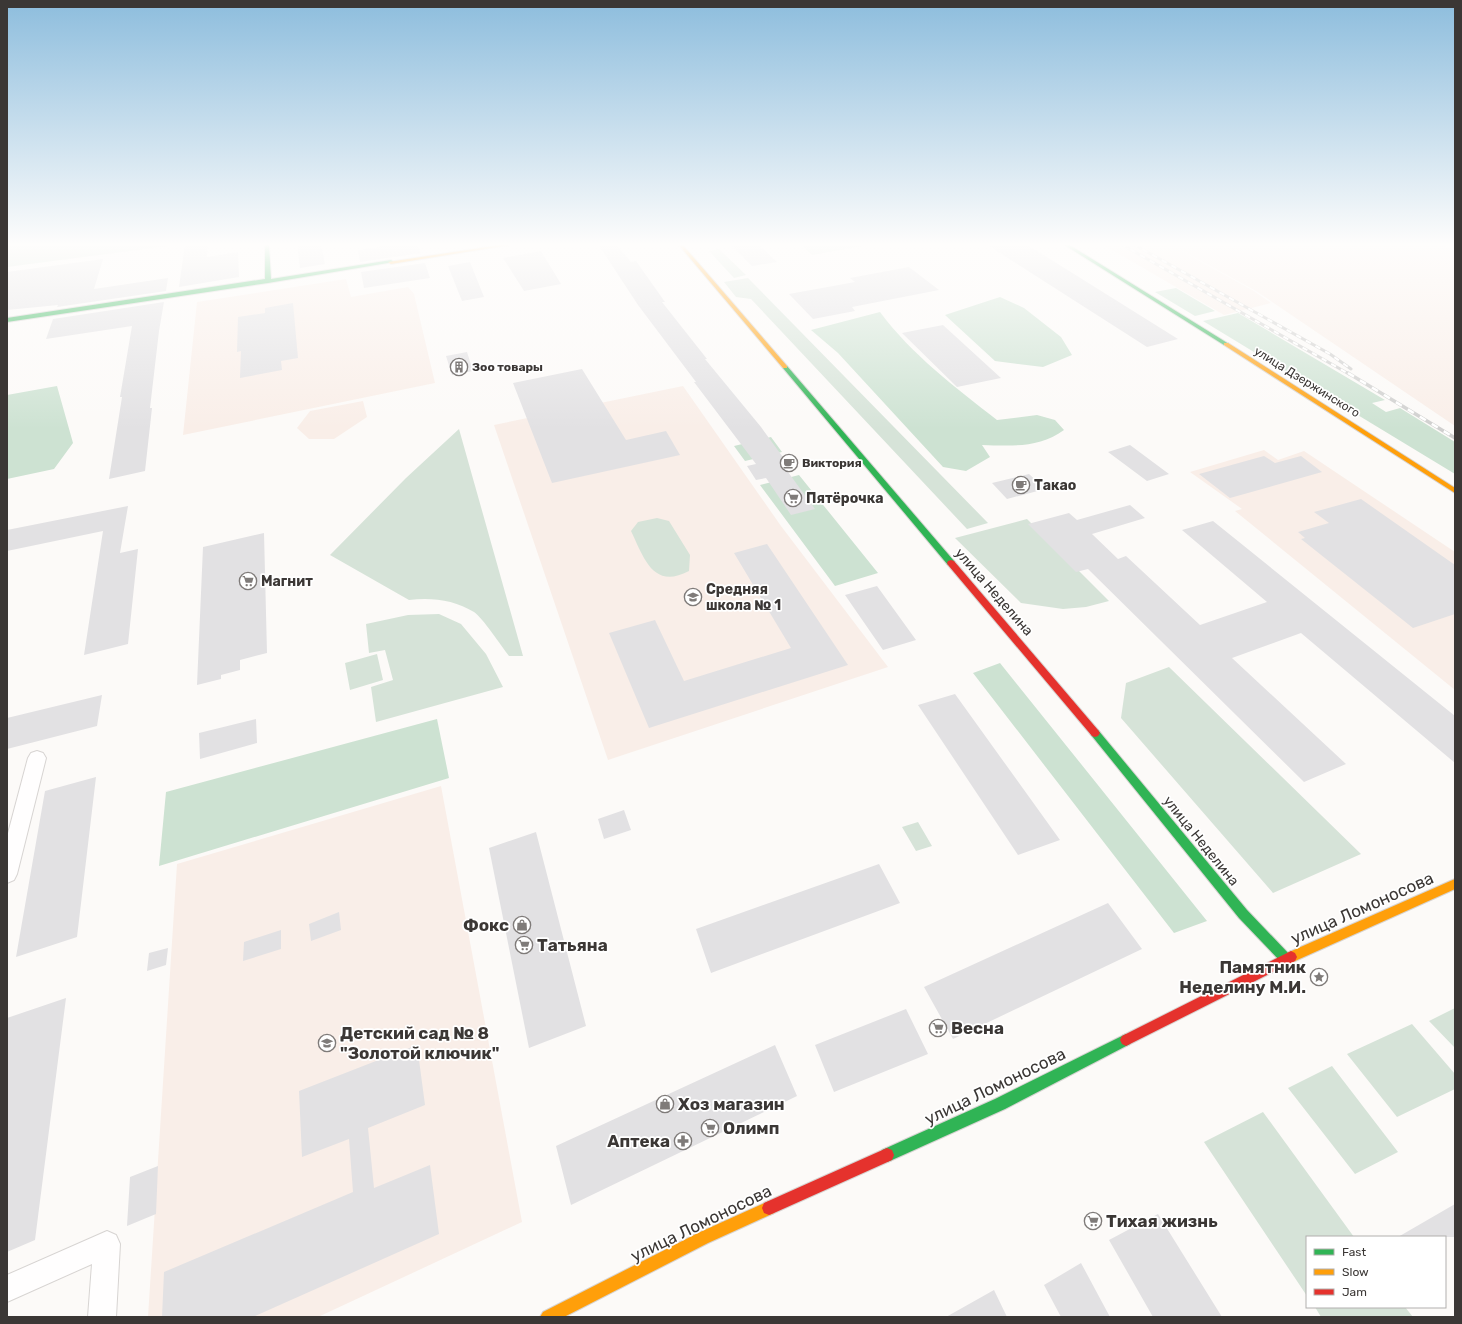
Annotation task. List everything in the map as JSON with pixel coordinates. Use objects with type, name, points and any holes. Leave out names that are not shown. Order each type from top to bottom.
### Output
[{"type":"street","points":[[7,320],[102,306]]},
{"type":"street","name":"улица Неделина","points":[[733,306],[1083,718],[1243,914],[1286,959]]},
{"type":"street","name":"улица Дзержинского","points":[[1165,306],[1455,491]]},
{"type":"street","points":[[7,874],[37,758]]},
{"type":"street","name":"улица Ломоносова","points":[[548,1317],[703,1238],[1000,1104],[1286,959],[1455,884]]},
{"type":"street","points":[[7,1289],[107,1244],[102,1317]]},
{"type":"shaded area","points":[[197,306],[417,306],[435,383],[183,435]]},
{"type":"shaded area","points":[[757,306],[775,306],[988,523],[967,529]]},
{"type":"shaded area","points":[[1208,306],[1260,306],[1224,315]]},
{"type":"shaded area","points":[[1278,306],[1455,306],[1455,426]]},
{"type":"shaded area","name":"Средняя школа № 1","points":[[683,386],[781,526],[888,667],[608,760],[494,425]]},
{"type":"shaded area","points":[[363,401],[367,417],[334,439],[309,439],[297,428],[310,411]]},
{"type":"shaded area","points":[[459,429],[523,656],[509,656],[478,615],[467,608],[443,600],[409,600],[330,555],[406,478]]},
{"type":"shaded area","points":[[1264,450],[1278,460],[1304,451],[1455,552],[1455,690],[1235,511],[1242,509],[1190,472]]},
{"type":"shaded area","points":[[657,518],[669,521],[690,555],[689,571],[677,576],[667,577],[658,574],[646,561],[631,531],[638,522]]},
{"type":"shaded area","points":[[1027,519],[1109,601],[1086,607],[1063,609],[1021,603],[955,538]]},
{"type":"shaded area","points":[[439,614],[461,624],[486,654],[503,687],[376,722],[371,687],[393,680],[385,650],[369,653],[366,624],[408,615]]},
{"type":"shaded area","points":[[377,654],[383,680],[350,690],[345,663]]},
{"type":"shaded area","points":[[1169,667],[1361,854],[1273,893],[1121,718],[1126,683]]},
{"type":"shaded area","name":"Детский сад № 8 \"Золотой ключик\"","points":[[441,786],[522,1222],[318,1317],[148,1317],[177,864]]},
{"type":"shaded area","points":[[918,822],[932,846],[916,851],[902,827]]},
{"type":"shaded area","points":[[1455,1008],[1455,1048],[1429,1021]]},
{"type":"shaded area","points":[[1412,1024],[1455,1074],[1455,1089],[1397,1117],[1347,1054]]},
{"type":"shaded area","points":[[1332,1066],[1398,1152],[1355,1174],[1288,1088]]},
{"type":"shaded area","points":[[1263,1112],[1353,1236],[1306,1236],[1306,1295],[1204,1142]]},
{"type":"shaded area","points":[[1316,1308],[1406,1308],[1413,1317],[1321,1317]]},
{"type":"green space","points":[[973,306],[1019,306],[1061,337],[1072,355],[1043,367],[995,361],[945,315]]},
{"type":"green space","points":[[1178,306],[1206,306],[1215,311],[1195,316]]},
{"type":"green space","points":[[880,312],[892,328],[935,370],[997,420],[1037,415],[1055,420],[1064,430],[1045,440],[1025,445],[982,445],[990,457],[966,471],[943,467],[838,353],[811,330]]},
{"type":"green space","points":[[1238,313],[1385,400],[1372,403],[1386,412],[1400,408],[1455,442],[1455,474],[1203,321]]},
{"type":"green space","points":[[57,386],[73,443],[54,469],[7,479],[7,395]]},
{"type":"green space","points":[[771,437],[782,452],[745,461],[734,446]]},
{"type":"green space","points":[[799,475],[878,573],[835,586],[760,485]]},
{"type":"green space","points":[[1000,663],[1207,921],[1174,933],[973,673]]},
{"type":"green space","points":[[437,719],[449,778],[159,866],[166,792]]},
{"type":"building","points":[[7,306],[50,306],[7,310]]},
{"type":"building","points":[[139,306],[163,306],[150,408],[152,408],[145,471],[109,479],[122,397],[120,397],[132,326],[46,339],[53,319]]},
{"type":"building","points":[[277,306],[293,306],[298,358],[281,361],[282,370],[240,378],[241,351],[237,352],[238,317],[265,313],[265,308]]},
{"type":"building","points":[[639,306],[665,306],[707,359],[705,359],[761,427],[793,471],[788,472],[815,509],[791,515],[766,478],[756,480],[747,466],[756,464],[694,382],[696,382]]},
{"type":"building","points":[[800,306],[858,306],[852,307],[855,311],[813,319]]},
{"type":"building","points":[[1083,306],[1125,306],[1178,339],[1147,347]]},
{"type":"building","points":[[943,325],[1001,378],[957,387],[902,333]]},
{"type":"building","name":"Зоо товары","points":[[467,352],[473,371],[452,375],[446,356]]},
{"type":"building","points":[[582,369],[626,440],[666,431],[680,455],[552,483],[513,383]]},
{"type":"building","points":[[1130,445],[1169,474],[1147,481],[1108,452]]},
{"type":"building","points":[[1264,456],[1275,463],[1301,456],[1322,472],[1230,498],[1199,474]]},
{"type":"building","points":[[1029,474],[1045,489],[1007,499],[992,483]]},
{"type":"building","points":[[1361,499],[1455,565],[1455,614],[1413,628],[1301,539],[1305,538],[1298,532],[1329,523],[1314,512]]},
{"type":"building","points":[[1130,505],[1145,518],[1092,534],[1118,559],[1126,556],[1200,625],[1267,602],[1182,530],[1213,521],[1455,716],[1455,763],[1301,633],[1232,658],[1346,764],[1304,782],[1088,569],[1076,572],[1028,524],[1069,513],[1077,520]]},
{"type":"building","points":[[128,506],[120,553],[138,549],[128,644],[84,655],[103,531],[7,551],[7,530]]},
{"type":"building","points":[[264,533],[267,653],[240,660],[240,670],[221,675],[221,679],[197,685],[203,547]]},
{"type":"building","points":[[767,544],[848,665],[649,728],[609,633],[655,620],[684,681],[791,648],[734,553]]},
{"type":"building","points":[[877,586],[916,640],[883,650],[845,595]]},
{"type":"building","points":[[955,694],[1060,840],[1018,855],[918,705]]},
{"type":"building","points":[[102,695],[97,726],[7,749],[7,718]]},
{"type":"building","points":[[256,719],[257,743],[200,759],[199,733]]},
{"type":"building","points":[[96,777],[77,937],[16,957],[45,791]]},
{"type":"building","points":[[624,810],[631,830],[604,839],[598,819]]},
{"type":"building","points":[[536,832],[586,1026],[529,1048],[489,848]]},
{"type":"building","points":[[879,864],[900,903],[711,973],[696,929]]},
{"type":"building","points":[[1108,903],[1142,949],[953,1039],[924,987]]},
{"type":"building","points":[[339,912],[341,930],[311,941],[309,924]]},
{"type":"building","points":[[281,930],[281,949],[243,961],[244,942]]},
{"type":"building","points":[[168,948],[166,965],[147,971],[149,953]]},
{"type":"building","points":[[66,998],[35,1240],[7,1252],[7,1018]]},
{"type":"building","points":[[906,1009],[928,1054],[834,1092],[815,1045]]},
{"type":"building","points":[[417,1045],[425,1105],[368,1128],[374,1188],[430,1165],[439,1234],[253,1317],[162,1317],[164,1272],[353,1192],[349,1139],[302,1157],[299,1091]]},
{"type":"building","points":[[775,1045],[797,1096],[571,1205],[556,1146]]},
{"type":"building","points":[[158,1166],[156,1214],[127,1226],[130,1177]]},
{"type":"building","points":[[1455,1204],[1455,1237],[1400,1236]]},
{"type":"building","points":[[1158,1214],[1222,1317],[1153,1317],[1109,1240]]},
{"type":"building","points":[[1081,1263],[1110,1317],[1061,1317],[1044,1285]]},
{"type":"building","points":[[994,1290],[1007,1317],[946,1317]]},
{"type":"railway","points":[[1229,306],[1349,374]]},
{"type":"railway","points":[[1244,306],[1330,354],[1351,369]]},
{"type":"railway","points":[[1348,373],[1455,438]]},
{"type":"traffic: fast","points":[[7,320],[101,306]]},
{"type":"traffic: fast","points":[[1164,306],[1226,344]]},
{"type":"traffic: fast","points":[[785,367],[951,563]]},
{"type":"traffic: fast","points":[[1095,733],[1243,914],[1286,959]]},
{"type":"traffic: fast","points":[[887,1155],[1000,1104],[1126,1040]]},
{"type":"traffic: slow","points":[[733,306],[785,367]]},
{"type":"traffic: slow","points":[[1226,344],[1455,491]]},
{"type":"traffic: slow","points":[[1291,957],[1455,884]]},
{"type":"traffic: slow","points":[[548,1317],[703,1238],[769,1208]]},
{"type":"traffic: jam","points":[[951,563],[1095,733]]},
{"type":"traffic: jam","points":[[1126,1040],[1291,957]]},
{"type":"traffic: jam","points":[[769,1208],[887,1155]]},
{"type":"place","name":"Зоо товары","points":[[459,367]]},
{"type":"place","name":"Виктория","points":[[789,463]]},
{"type":"place","name":"Такао","points":[[1021,485]]},
{"type":"place","name":"Пятёрочка","points":[[793,498]]},
{"type":"place","name":"Магнит","points":[[248,581]]},
{"type":"place","name":"Средняя школа № 1","points":[[693,597]]},
{"type":"place","name":"Фокс","points":[[522,925]]},
{"type":"place","name":"Татьяна","points":[[524,945]]},
{"type":"place","name":"Памятник Неделину М.И.","points":[[1319,977]]},
{"type":"place","name":"Весна","points":[[938,1028]]},
{"type":"place","name":"Детский сад № 8 \"Золотой ключик\"","points":[[327,1043]]},
{"type":"place","name":"Хоз магазин","points":[[665,1104]]},
{"type":"place","name":"Олимп","points":[[710,1128]]},
{"type":"place","name":"Аптека","points":[[683,1141]]},
{"type":"place","name":"Тихая жизнь","points":[[1093,1221]]}]
